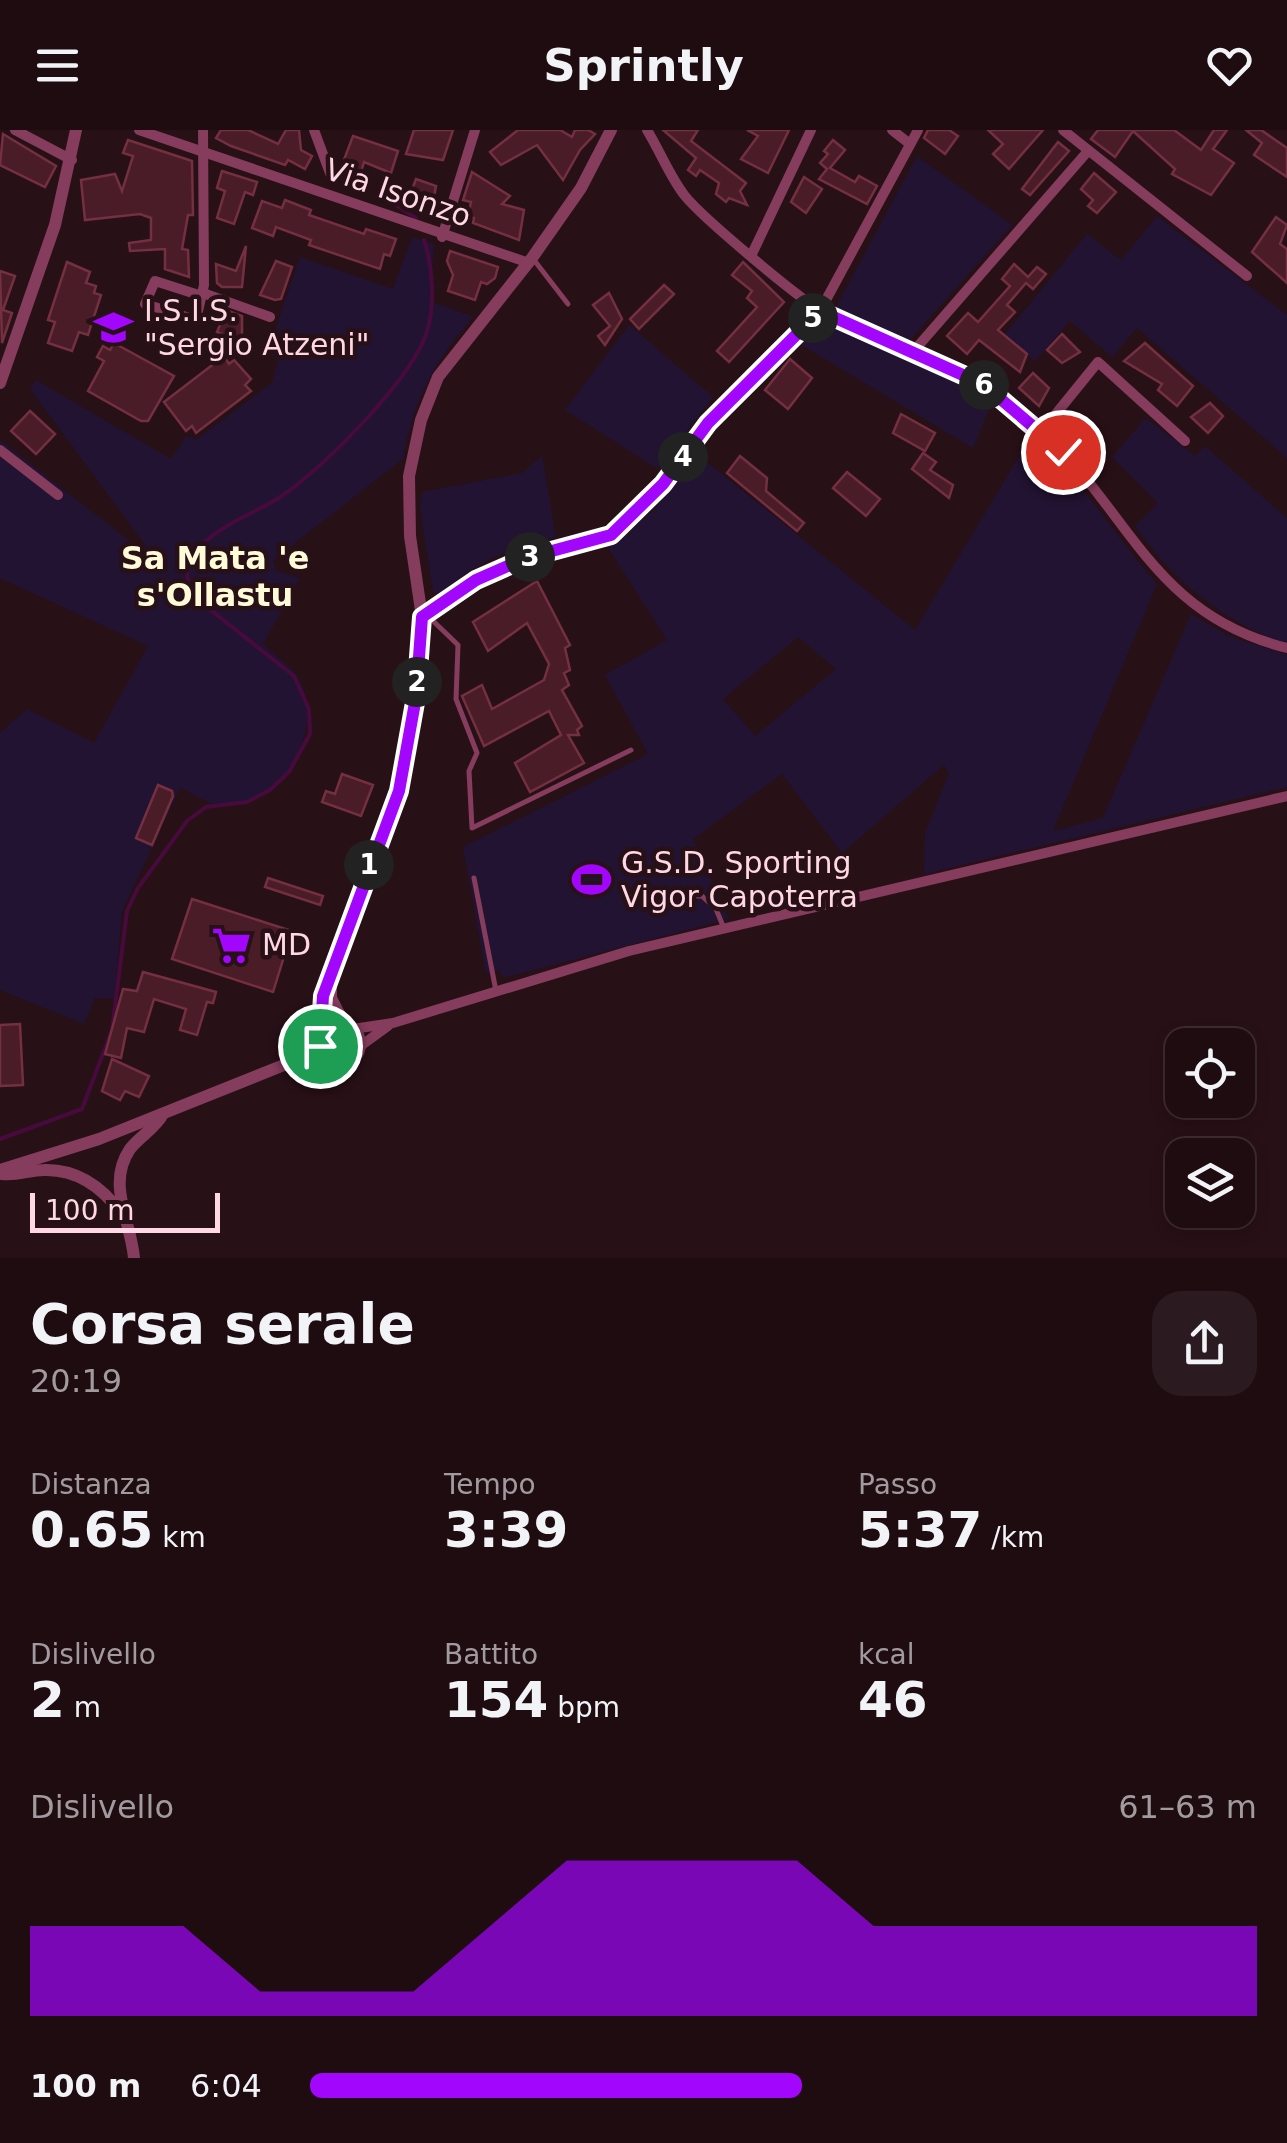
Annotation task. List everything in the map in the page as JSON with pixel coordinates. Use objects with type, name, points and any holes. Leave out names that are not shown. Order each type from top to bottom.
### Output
[{"type":"street","points":[[15,130],[72,160]]},
{"type":"street","points":[[0,382],[56,225],[76,130]]},
{"type":"street","name":"Via Isonzo","points":[[138,130],[442,237],[530,260]]},
{"type":"street","points":[[203,130],[202,294],[196,320],[145,304],[155,281],[202,294],[270,316]]},
{"type":"street","points":[[314,130],[330,174]]},
{"type":"street","points":[[442,237],[474,130]]},
{"type":"street","points":[[328,1059],[322,1037],[323,996],[399,791],[416,697],[425,616],[410,536],[409,476],[421,420],[438,376],[581,188],[612,130]]},
{"type":"street","points":[[647,130],[686,197],[820,311],[983,384],[1042,431],[1094,487],[1166,583],[1216,618],[1287,648]]},
{"type":"street","points":[[752,254],[810,130]]},
{"type":"street","points":[[892,130],[910,144]]},
{"type":"street","points":[[425,616],[476,580],[526,558],[611,535],[663,484],[708,423],[820,311],[918,130]]},
{"type":"street","points":[[1062,130],[1248,276]]},
{"type":"street","points":[[912,353],[1088,151]]},
{"type":"street","points":[[1042,431],[1098,362],[1186,441]]},
{"type":"street","points":[[0,450],[58,495]]},
{"type":"street","points":[[284,1065],[332,1026],[394,1023],[496,990],[724,929],[1287,796]]},
{"type":"street","points":[[334,974],[331,998],[360,1047]]},
{"type":"street","points":[[0,1172],[163,1114],[284,1065],[328,1059],[349,1062],[360,1047],[394,1023]]},
{"type":"street","points":[[134,1258],[118,1192],[120,1174],[127,1153],[163,1114]]},
{"type":"street","points":[[0,1172],[42,1170],[77,1176],[109,1196],[126,1219]]},
{"type":"lane","points":[[530,260],[568,304]]},
{"type":"lane","points":[[425,616],[458,646],[456,699],[477,753],[468,771],[472,828],[631,750]]},
{"type":"lane","points":[[474,878],[496,990]]},
{"type":"lane","points":[[672,896],[702,896],[716,909],[724,929]]},
{"type":"shaded area","points":[[917,156],[1012,225],[908,342],[835,309]]},
{"type":"shaded area","points":[[1157,216],[1287,315],[1287,458],[1137,328],[1112,357],[1070,321],[1035,361],[1004,335],[1087,234],[1121,260]]},
{"type":"shaded area","points":[[412,237],[434,244],[430,301],[473,317],[427,383],[403,459],[273,560],[276,571],[300,578],[263,644],[294,672],[306,697],[307,720],[292,764],[278,782],[238,803],[211,803],[180,788],[122,911],[114,999],[95,998],[84,1024],[0,990],[0,733],[27,709],[94,743],[148,646],[0,578],[0,440],[141,550],[146,546],[30,389],[36,380],[171,459],[186,436],[197,439],[273,382],[278,358],[267,354],[300,257],[393,289]]},
{"type":"shaded area","points":[[823,322],[993,399],[973,448],[800,344]]},
{"type":"shaded area","points":[[629,325],[713,397],[658,469],[565,410]]},
{"type":"shaded area","points":[[1146,418],[1195,456],[1205,446],[1287,518],[1287,645],[1241,624],[1202,598],[1166,565],[1135,526],[1158,503],[1112,457]]},
{"type":"shaded area","points":[[1032,435],[1082,489],[1157,584],[1053,831],[1103,818],[1191,614],[1229,636],[1287,655],[1287,787],[924,874],[925,833],[949,773],[944,765],[842,853],[782,774],[693,839],[729,919],[503,978],[499,970],[486,974],[463,847],[648,754],[605,675],[667,640],[607,546],[653,511],[696,453],[915,630]],"holes":[[[798,637],[836,669],[755,736],[723,699]]]},
{"type":"shaded area","points":[[542,456],[556,537],[509,551],[465,574],[439,595],[433,592],[420,508],[422,492],[522,473]]},
{"type":"building","points":[[221,130],[248,130],[278,144],[286,130],[299,130],[301,150],[312,156],[305,169],[288,160],[285,165],[216,138]]},
{"type":"building","points":[[414,130],[453,130],[443,160],[406,154]]},
{"type":"building","points":[[518,130],[560,130],[572,137],[575,130],[595,134],[580,150],[563,180],[537,145],[501,165],[490,152]]},
{"type":"building","points":[[663,130],[698,130],[691,141],[746,183],[740,191],[747,205],[729,198],[726,202],[716,194],[719,183],[700,170],[696,176],[688,170],[696,158]]},
{"type":"building","points":[[747,130],[789,130],[768,173],[741,159],[758,136]]},
{"type":"building","points":[[928,130],[949,130],[958,136],[945,154],[924,138]]},
{"type":"building","points":[[988,130],[1043,130],[1009,169],[993,154],[1003,144]]},
{"type":"building","points":[[1098,130],[1174,130],[1201,150],[1214,130],[1227,130],[1213,149],[1234,163],[1211,195],[1172,174],[1175,169],[1133,131],[1115,157],[1091,139]]},
{"type":"building","points":[[1246,130],[1261,130],[1287,148],[1287,177],[1254,155],[1262,143]]},
{"type":"building","points":[[3,134],[56,166],[45,187],[0,165]]},
{"type":"building","points":[[353,136],[398,151],[391,173],[364,162],[361,172],[342,165]]},
{"type":"building","points":[[128,140],[192,161],[193,215],[188,215],[182,249],[188,250],[189,277],[165,269],[165,249],[130,251],[129,243],[151,240],[151,218],[140,214],[85,220],[81,180],[115,174],[122,191],[133,156],[123,153]]},
{"type":"building","points":[[833,140],[845,150],[830,168],[855,182],[859,176],[877,186],[867,204],[819,179],[827,169],[820,163],[828,154],[824,151]]},
{"type":"building","points":[[1058,142],[1069,151],[1030,195],[1022,189]]},
{"type":"building","points":[[222,171],[257,182],[253,195],[245,192],[234,224],[217,218],[225,191],[217,188]]},
{"type":"building","points":[[472,172],[510,196],[502,204],[524,210],[519,240],[473,223],[474,218],[468,216],[471,202],[463,200]]},
{"type":"building","points":[[1094,173],[1116,192],[1097,213],[1088,206],[1093,200],[1081,189]]},
{"type":"building","points":[[804,177],[822,189],[806,213],[791,202]]},
{"type":"building","points":[[416,179],[436,186],[432,208],[410,195]]},
{"type":"building","points":[[285,200],[311,210],[309,215],[364,234],[366,229],[396,239],[390,256],[384,254],[380,269],[309,245],[311,240],[276,227],[273,236],[252,228],[262,201],[282,208]]},
{"type":"building","points":[[1276,217],[1287,225],[1280,244],[1287,249],[1287,283],[1252,252]]},
{"type":"building","points":[[246,246],[242,287],[222,287],[217,283],[216,264],[236,271]]},
{"type":"building","points":[[450,251],[498,267],[495,278],[487,284],[481,282],[475,300],[448,291],[453,275],[447,261]]},
{"type":"building","points":[[276,261],[292,267],[281,299],[275,300],[260,295]]},
{"type":"building","points":[[67,262],[90,272],[86,283],[96,286],[94,293],[101,295],[88,335],[79,332],[72,351],[48,343],[55,322],[48,320]]},
{"type":"building","points":[[743,262],[784,302],[729,362],[717,351],[757,307],[747,298],[752,291],[732,275]]},
{"type":"building","points":[[1014,264],[1028,277],[1037,267],[1046,274],[1033,289],[1026,283],[1007,305],[1015,312],[998,330],[1027,354],[1020,372],[979,340],[967,354],[947,336],[968,313],[978,322],[1010,286],[1002,279]]},
{"type":"building","points":[[0,271],[15,276],[3,310],[12,313],[2,343]]},
{"type":"building","points":[[664,285],[674,294],[639,329],[630,319]]},
{"type":"building","points":[[609,293],[622,319],[605,345],[598,336],[610,326],[593,305]]},
{"type":"building","points":[[226,310],[242,316],[242,342],[217,332]]},
{"type":"building","points":[[1062,334],[1080,352],[1062,363],[1047,350]]},
{"type":"building","points":[[114,343],[174,376],[148,421],[141,421],[88,391],[104,361],[97,357],[103,346],[110,350]]},
{"type":"building","points":[[1145,343],[1193,386],[1177,406],[1158,390],[1162,384],[1124,361]]},
{"type":"building","points":[[224,356],[229,364],[234,360],[251,379],[245,385],[251,391],[196,433],[192,426],[186,431],[164,402]]},
{"type":"building","points":[[790,359],[812,378],[788,409],[765,390]]},
{"type":"building","points":[[1033,373],[1049,388],[1039,406],[1019,388]]},
{"type":"building","points":[[1210,403],[1223,416],[1208,433],[1191,417]]},
{"type":"building","points":[[30,411],[55,434],[36,454],[11,431]]},
{"type":"building","points":[[901,414],[935,433],[925,451],[893,433]]},
{"type":"building","points":[[923,453],[936,462],[930,470],[953,485],[949,498],[912,469]]},
{"type":"building","points":[[740,456],[767,478],[766,491],[804,523],[797,531],[727,473]]},
{"type":"building","points":[[847,472],[880,499],[866,516],[833,488]]},
{"type":"building","points":[[537,581],[570,645],[565,648],[570,670],[564,673],[569,685],[562,690],[582,726],[577,730],[579,735],[568,735],[584,763],[530,792],[515,763],[561,735],[549,711],[484,746],[462,696],[482,685],[492,709],[544,680],[549,664],[527,623],[488,651],[473,622]]},
{"type":"building","points":[[342,774],[373,785],[361,816],[322,802],[326,791],[335,794]]},
{"type":"building","points":[[158,785],[172,791],[173,796],[152,845],[136,838]]},
{"type":"building","points":[[268,878],[323,896],[320,905],[265,887]]},
{"type":"building","name":"MD","points":[[192,899],[292,931],[273,992],[172,959]]},
{"type":"building","points":[[143,972],[216,992],[213,1003],[207,1002],[197,1035],[180,1030],[186,1009],[154,999],[144,1032],[127,1028],[121,1058],[105,1054],[123,989],[137,991]]},
{"type":"building","points":[[20,1024],[23,1085],[0,1086],[0,1025]]},
{"type":"building","points":[[112,1059],[149,1076],[139,1097],[125,1091],[120,1100],[102,1091]]},
{"type":"waterway","points":[[387,199],[416,218]]},
{"type":"waterway","points":[[0,1139],[82,1109],[112,1030],[127,911],[138,888],[187,821],[206,807],[247,802],[270,790],[289,772],[310,734],[309,709],[294,676],[198,600],[190,588],[187,570],[196,552],[213,535],[280,497],[319,466],[364,422],[403,374],[418,352],[430,321],[432,286],[424,240]]},
{"type":"place","name":"I.S.I.S. \"Sergio Atzeni\"","points":[[114,328]]},
{"type":"place","name":"G.S.D. Sporting Vigor Capoterra","points":[[591,880]]},
{"type":"place","name":"MD","points":[[232,945]]},
{"type":"district","name":"Sa Mata 'e s'Ollastu","points":[[215,576]]},
{"type":"route","points":[[320,1046],[323,996],[399,791],[416,697],[422,617],[476,580],[526,558],[611,535],[663,484],[708,423],[820,311],[983,384],[1063,452]]}]
